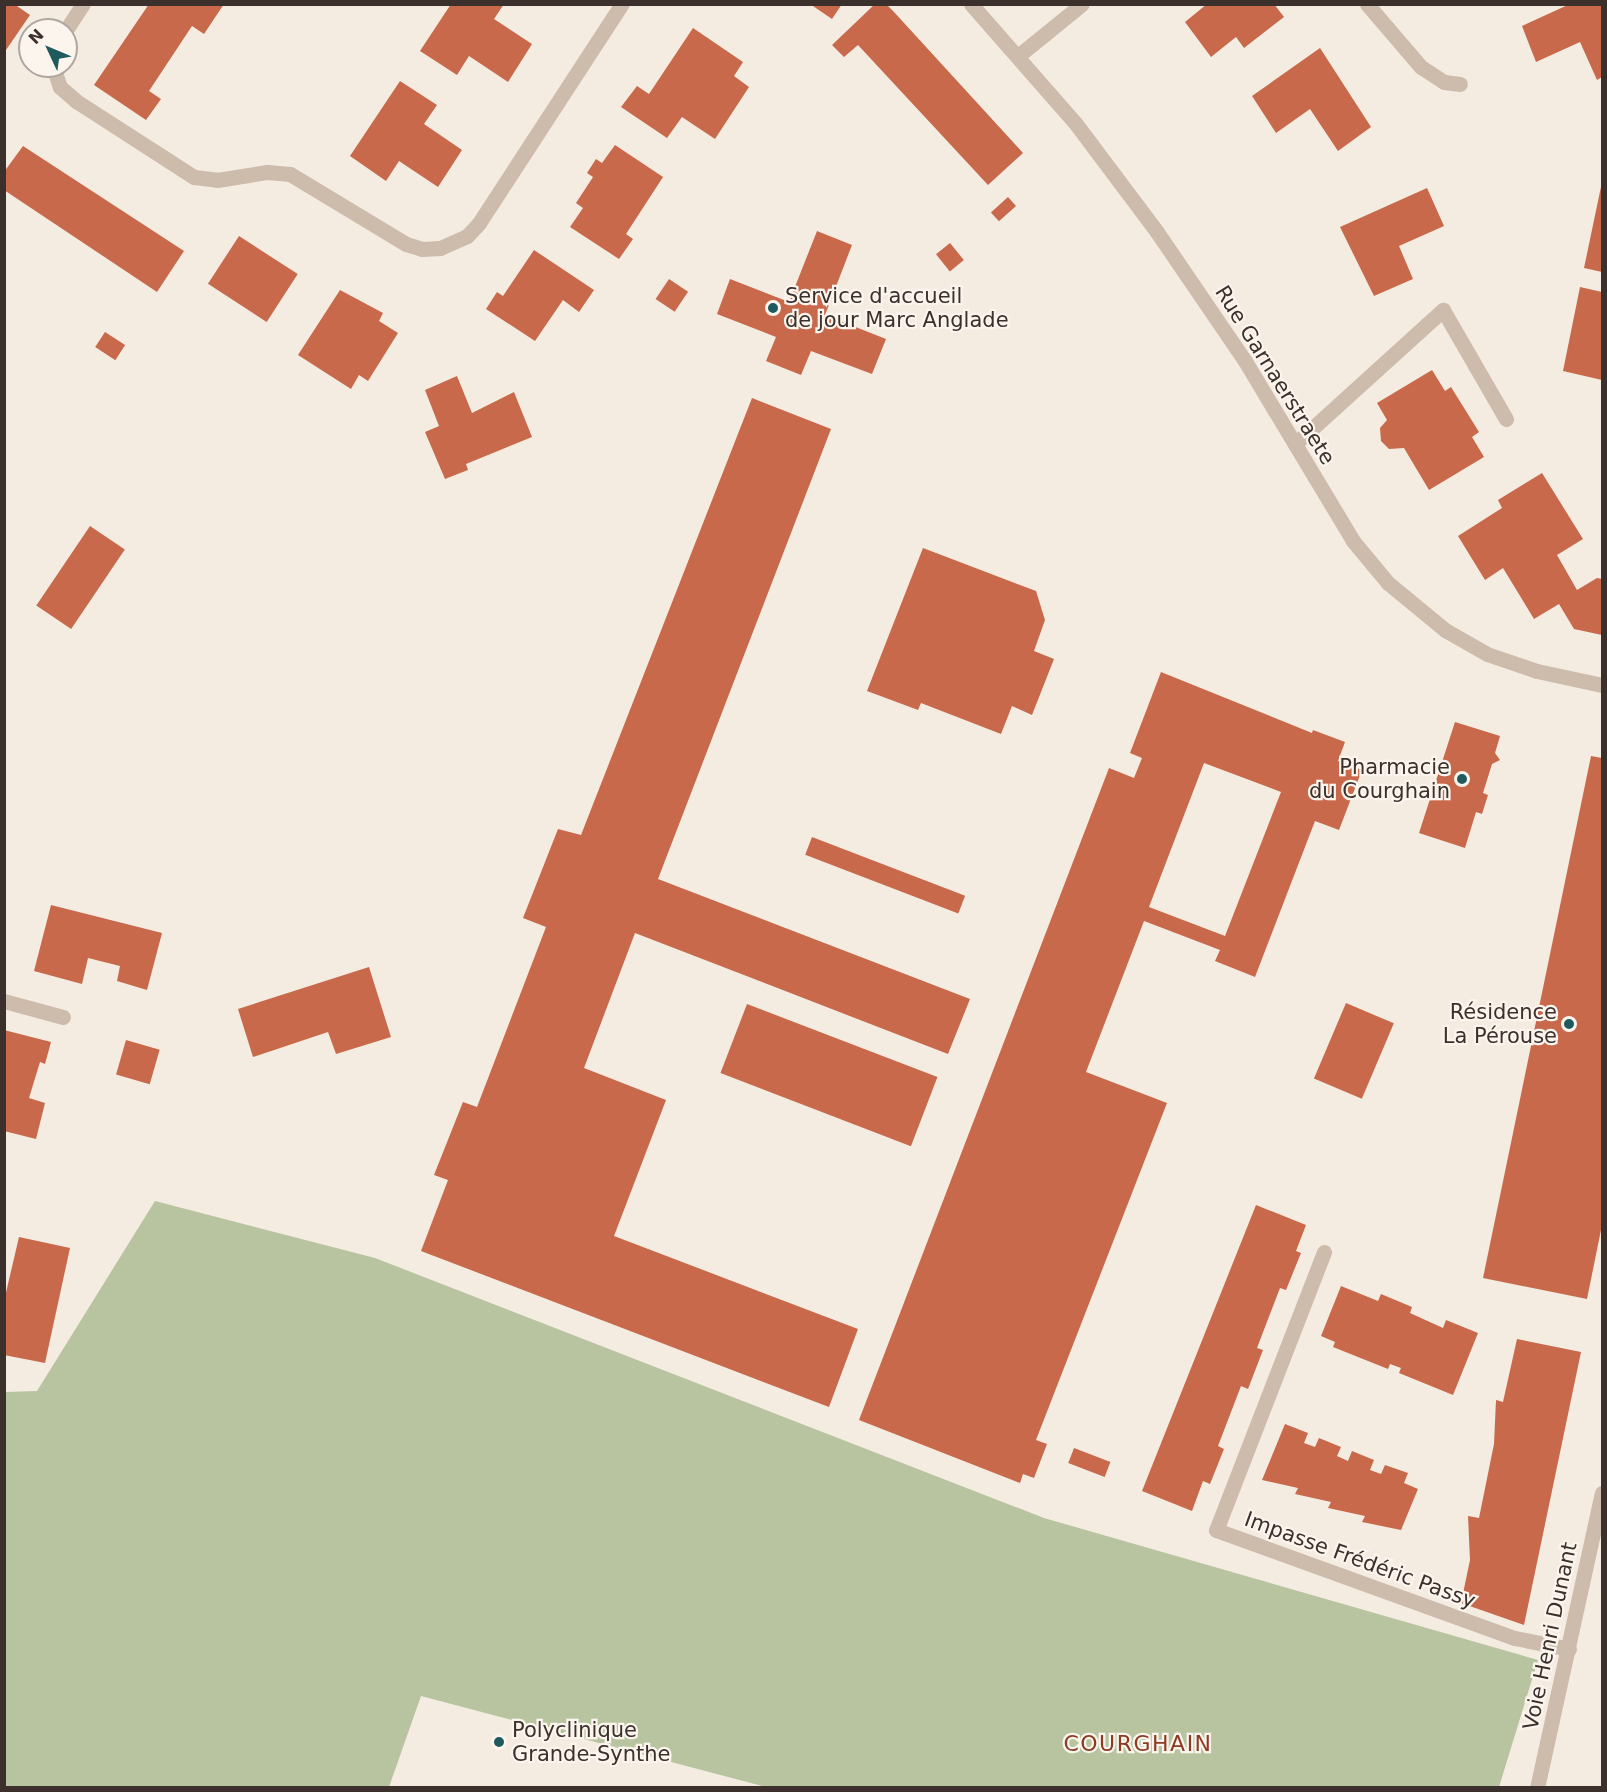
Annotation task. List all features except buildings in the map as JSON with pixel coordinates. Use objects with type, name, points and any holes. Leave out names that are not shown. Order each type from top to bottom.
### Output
[{"type":"street","points":[[74,18],[83,4]]},
{"type":"street","points":[[57,78],[60,87],[76,101],[194,177],[217,180],[267,172],[290,174],[406,244],[422,249],[440,248],[467,236],[478,223],[622,4]]},
{"type":"street","name":"Rue Garnaerstraete","points":[[971,4],[1076,124],[1157,232],[1245,361],[1370,563],[1425,616],[1466,643],[1496,657],[1537,671],[1602,685]]},
{"type":"street","points":[[1018,56],[1082,4]]},
{"type":"street","points":[[1367,4],[1421,67],[1444,82],[1460,84]]},
{"type":"street","points":[[1295,444],[1443,310],[1506,419]]},
{"type":"street","points":[[4,1001],[63,1017]]},
{"type":"street","name":"Impasse Frédéric Passy","points":[[1324,1252],[1216,1530],[1515,1638],[1569,1649]]},
{"type":"street","name":"Voie Henri Dunant","points":[[1536,1788],[1569,1649],[1602,1493]]},
{"type":"green space","points":[[155,1201],[375,1258],[1044,1518],[1538,1660],[1499,1787],[766,1787],[421,1696],[389,1787],[5,1787],[5,1392],[37,1391]]},
{"type":"place","name":"Service d'accueil de jour Marc Anglade","points":[[773,308]]},
{"type":"place","name":"Pharmacie du Courghain","points":[[1462,779]]},
{"type":"place","name":"Résidence La Pérouse","points":[[1569,1024]]},
{"type":"place","name":"Polyclinique Grande-Synthe","points":[[499,1742]]},
{"type":"district","name":"COURGHAIN","points":[[1138,1744]]}]
